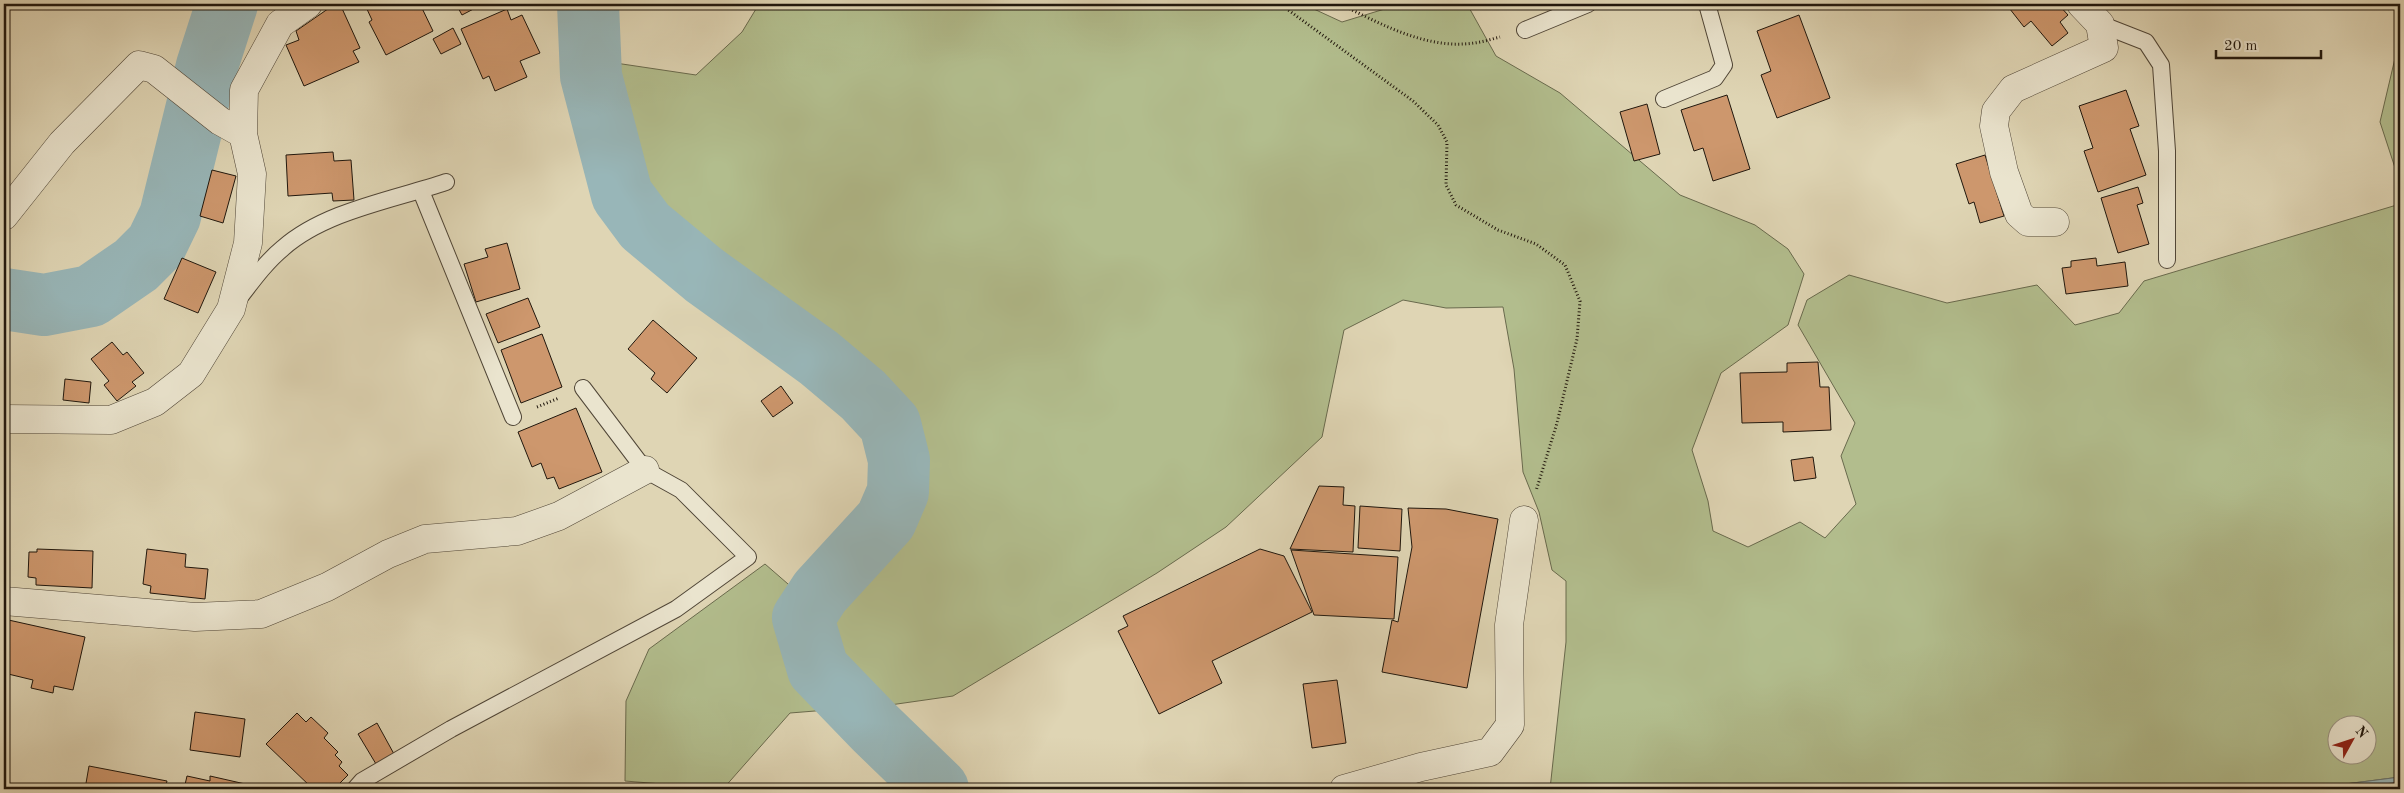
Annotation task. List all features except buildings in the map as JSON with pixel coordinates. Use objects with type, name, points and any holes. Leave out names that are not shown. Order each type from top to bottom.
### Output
[{"type":"street","points":[[231,128],[244,90],[280,24],[308,4]]},
{"type":"street","points":[[2055,222],[2028,222],[2019,214],[2004,172],[1994,126],[1996,111],[2013,89],[2104,48],[2100,24],[2081,4]]},
{"type":"street","points":[[4,216],[62,143],[139,65],[154,69],[231,128],[252,174],[248,243],[231,309],[191,374],[156,402],[111,420],[4,419]]},
{"type":"street","points":[[4,601],[195,617],[261,614],[327,588],[388,554],[424,539],[517,531],[559,516],[645,470]]},
{"type":"street","points":[[1344,789],[1420,767],[1490,752],[1510,725],[1509,625],[1524,520]]},
{"type":"lane","points":[[1525,30],[1588,4]]},
{"type":"lane","points":[[1664,99],[1715,78],[1724,65],[1707,4]]},
{"type":"lane","points":[[2100,24],[2146,42],[2161,65],[2167,152],[2167,260]]},
{"type":"lane","points":[[231,309],[258,273],[283,247],[333,216],[446,182]]},
{"type":"lane","points":[[421,190],[513,417]]},
{"type":"lane","points":[[355,789],[362,781],[450,729],[676,609],[748,557],[681,490],[645,470],[583,388]]},
{"type":"path","points":[[1280,4],[1413,101],[1438,125],[1447,142],[1446,185],[1456,205],[1498,230],[1536,244],[1565,265],[1580,301],[1577,339],[1543,474],[1524,520]]},
{"type":"path","points":[[1340,4],[1396,31],[1439,42],[1474,43],[1525,30]]},
{"type":"path","points":[[513,417],[583,388]]},
{"type":"green space","points":[[759,4],[1303,4],[1342,22],[1401,4],[1467,4],[1496,56],[1560,93],[1680,195],[1755,225],[1788,249],[1804,274],[1788,325],[1721,373],[1692,450],[1708,501],[1713,531],[1748,547],[1800,522],[1825,538],[1856,504],[1841,456],[1855,423],[1798,325],[1807,300],[1849,275],[1947,303],[2037,285],[2075,325],[2119,313],[2144,281],[2400,204],[2400,777],[2306,789],[1550,789],[1566,642],[1566,581],[1552,570],[1539,512],[1523,472],[1514,369],[1503,307],[1446,308],[1403,300],[1344,330],[1322,437],[1226,527],[1157,573],[953,696],[890,705],[790,713],[723,789],[625,781],[626,701],[649,649],[765,564],[803,597],[867,561],[905,510],[915,479],[907,438],[878,398],[871,370],[653,221],[629,184],[615,146],[602,61],[696,75],[742,32]]},
{"type":"green space","points":[[2396,4],[2400,4],[2400,37]]},
{"type":"green space","points":[[2400,37],[2400,183],[2380,122]]},
{"type":"water","points":[[2400,777],[2400,789],[2306,789]]},
{"type":"waterway","points":[[4,299],[44,305],[91,296],[136,265],[156,245],[170,216],[207,66],[227,4]]},
{"type":"waterway","points":[[588,4],[591,76],[622,195],[645,226],[704,275],[819,358],[863,395],[890,424],[899,460],[898,492],[886,520],[820,592],[803,618],[818,669],[938,789]]}]
